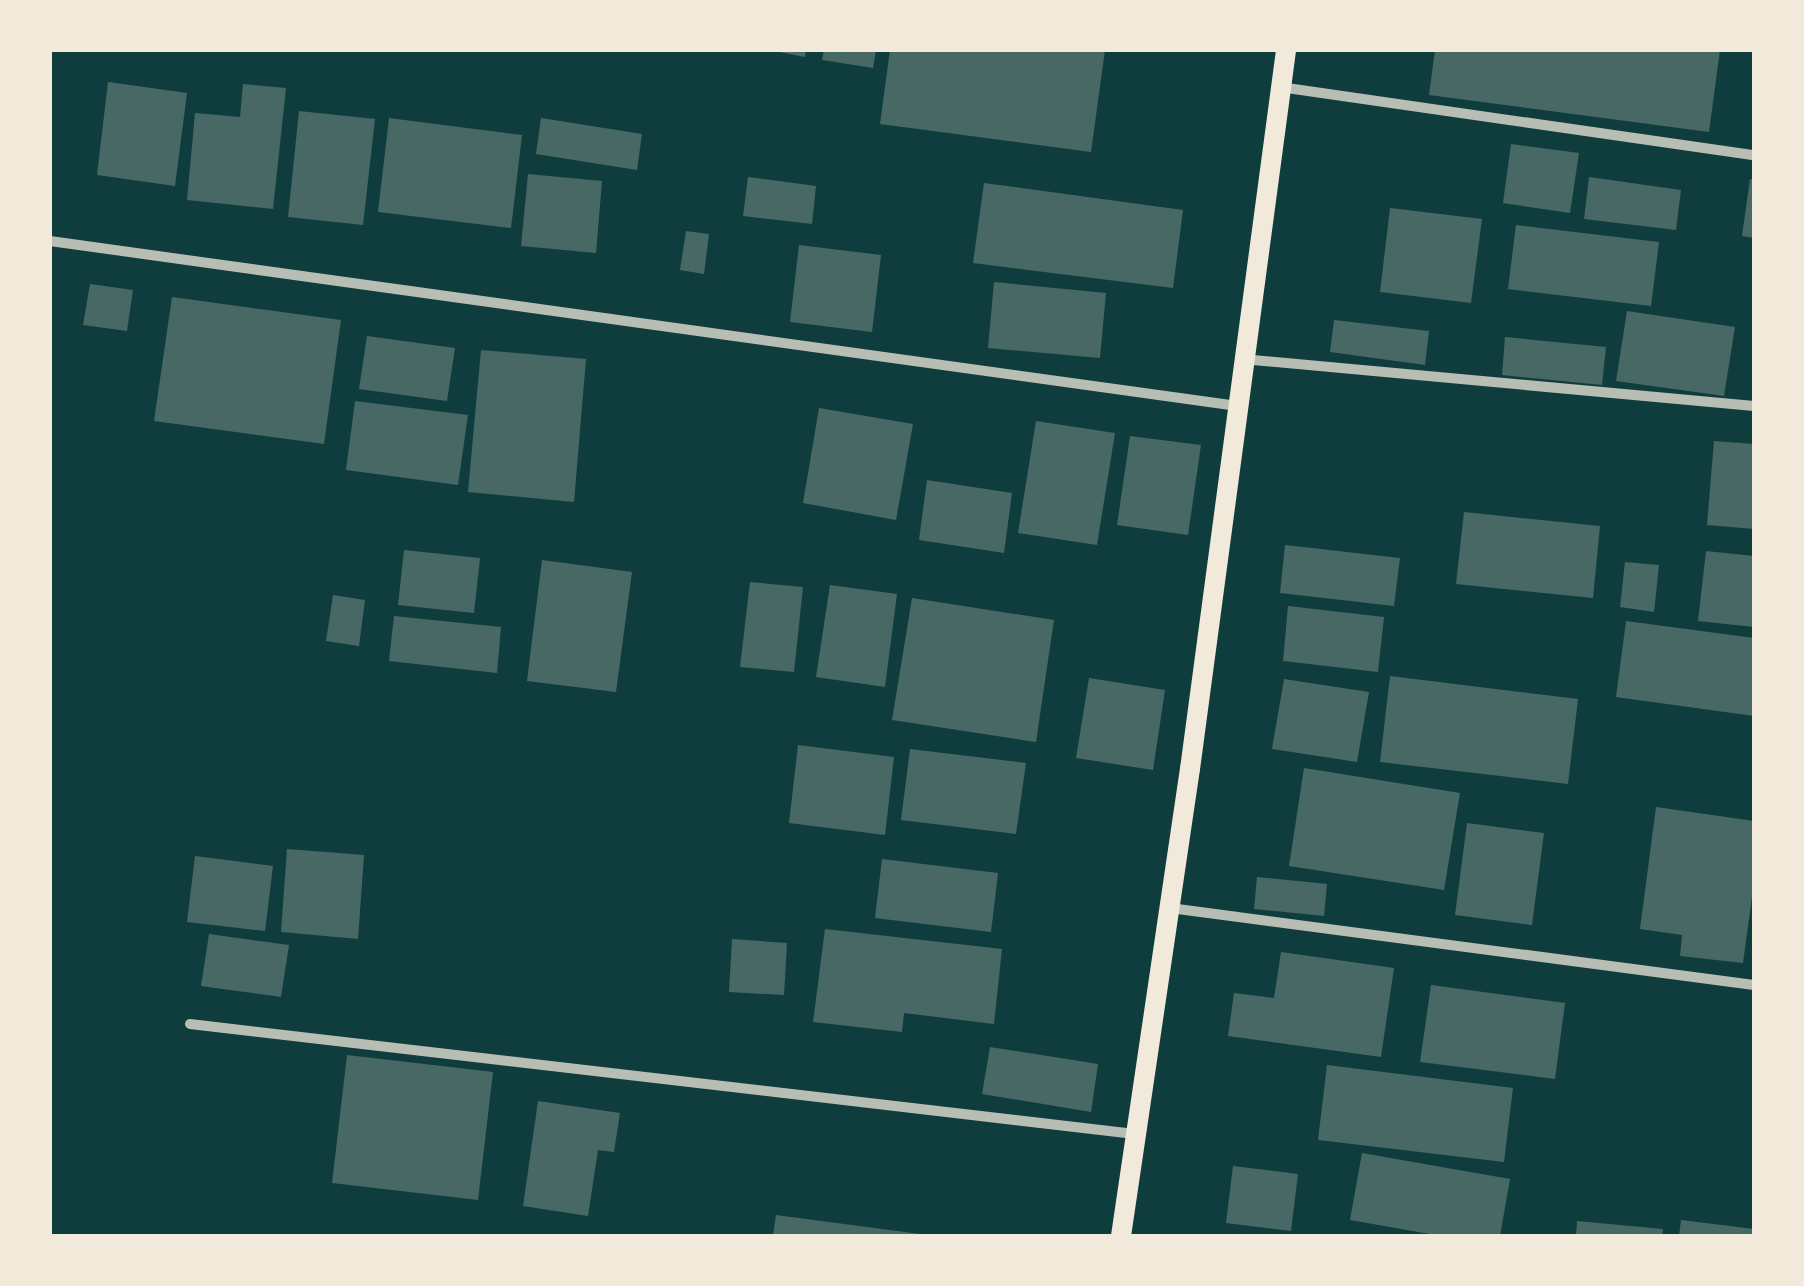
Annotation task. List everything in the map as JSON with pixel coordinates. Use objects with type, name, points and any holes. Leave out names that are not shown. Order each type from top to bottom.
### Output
[{"type":"main road","points":[[1121,1236],[1286,50]]},
{"type":"street","points":[[1280,87],[1754,156]]},
{"type":"street","points":[[50,240],[1239,406]]},
{"type":"street","points":[[1241,359],[1754,406]]},
{"type":"street","points":[[1168,908],[1754,986]]},
{"type":"street","points":[[190,1024],[1134,1134]]},
{"type":"building","points":[[769,50],[806,50],[805,57]]},
{"type":"building","points":[[824,50],[876,50],[873,68],[822,60]]},
{"type":"building","points":[[890,50],[1105,50],[1091,152],[880,124]]},
{"type":"building","points":[[1435,50],[1720,50],[1709,132],[1429,95]]},
{"type":"building","points":[[108,82],[187,93],[175,186],[97,175]]},
{"type":"building","points":[[243,84],[286,88],[273,209],[187,200],[195,113],[240,117]]},
{"type":"building","points":[[299,111],[375,119],[363,225],[288,217]]},
{"type":"building","points":[[389,118],[522,135],[511,228],[378,212]]},
{"type":"building","points":[[541,118],[642,134],[637,170],[536,154]]},
{"type":"building","points":[[1511,144],[1579,153],[1570,213],[1503,203]]},
{"type":"building","points":[[528,174],[602,181],[596,253],[521,246]]},
{"type":"building","points":[[748,177],[816,186],[812,224],[743,216]]},
{"type":"building","points":[[1589,177],[1681,190],[1676,230],[1584,219]]},
{"type":"building","points":[[1750,179],[1754,180],[1754,238],[1742,236]]},
{"type":"building","points":[[984,183],[1183,210],[1173,288],[973,263]]},
{"type":"building","points":[[1390,208],[1482,219],[1471,303],[1380,292]]},
{"type":"building","points":[[1516,225],[1659,242],[1651,306],[1508,289]]},
{"type":"building","points":[[686,231],[709,234],[704,274],[680,270]]},
{"type":"building","points":[[799,245],[881,255],[872,332],[790,322]]},
{"type":"building","points":[[994,282],[1106,293],[1100,358],[988,348]]},
{"type":"building","points":[[90,284],[133,290],[127,331],[83,325]]},
{"type":"building","points":[[172,297],[341,320],[324,444],[154,421]]},
{"type":"building","points":[[1627,311],[1735,327],[1724,396],[1616,381]]},
{"type":"building","points":[[1334,320],[1429,331],[1425,365],[1330,352]]},
{"type":"building","points":[[367,336],[455,348],[447,401],[359,389]]},
{"type":"building","points":[[1505,337],[1606,347],[1602,385],[1502,375]]},
{"type":"building","points":[[481,350],[586,359],[574,502],[468,492]]},
{"type":"building","points":[[355,401],[468,415],[458,485],[346,470]]},
{"type":"building","points":[[819,408],[913,424],[896,520],[803,503]]},
{"type":"building","points":[[1036,421],[1115,433],[1097,545],[1018,533]]},
{"type":"building","points":[[1130,436],[1201,445],[1188,535],[1117,525]]},
{"type":"building","points":[[1714,441],[1754,444],[1754,529],[1707,525]]},
{"type":"building","points":[[927,480],[1012,493],[1004,553],[919,540]]},
{"type":"building","points":[[1464,512],[1600,526],[1593,598],[1456,584]]},
{"type":"building","points":[[1285,545],[1400,558],[1394,606],[1280,593]]},
{"type":"building","points":[[404,550],[480,558],[474,613],[398,605]]},
{"type":"building","points":[[1706,551],[1754,556],[1754,627],[1698,621]]},
{"type":"building","points":[[542,560],[632,572],[616,692],[527,681]]},
{"type":"building","points":[[1625,562],[1659,565],[1654,612],[1620,607]]},
{"type":"building","points":[[750,582],[803,587],[794,672],[740,667]]},
{"type":"building","points":[[830,585],[897,594],[885,687],[816,677]]},
{"type":"building","points":[[333,595],[365,600],[359,646],[326,641]]},
{"type":"building","points":[[912,598],[1054,620],[1036,742],[892,720]]},
{"type":"building","points":[[1288,606],[1384,617],[1378,672],[1283,661]]},
{"type":"building","points":[[394,616],[501,627],[497,673],[389,661]]},
{"type":"building","points":[[1626,621],[1754,638],[1754,716],[1616,697]]},
{"type":"building","points":[[1390,676],[1578,699],[1568,784],[1380,762]]},
{"type":"building","points":[[1089,678],[1165,690],[1153,770],[1076,758]]},
{"type":"building","points":[[1284,679],[1369,692],[1357,762],[1272,749]]},
{"type":"building","points":[[798,745],[894,757],[885,835],[789,823]]},
{"type":"building","points":[[910,749],[1026,763],[1016,834],[901,820]]},
{"type":"building","points":[[1304,768],[1460,793],[1444,890],[1289,866]]},
{"type":"building","points":[[1656,807],[1754,821],[1754,882],[1743,963],[1680,956],[1682,935],[1640,929]]},
{"type":"building","points":[[1467,823],[1544,833],[1532,925],[1455,915]]},
{"type":"building","points":[[287,849],[364,855],[358,939],[281,932]]},
{"type":"building","points":[[195,856],[273,866],[265,931],[187,922]]},
{"type":"building","points":[[882,859],[998,873],[991,932],[875,918]]},
{"type":"building","points":[[1257,877],[1327,884],[1324,916],[1254,909]]},
{"type":"building","points":[[825,929],[1002,949],[994,1024],[904,1013],[902,1032],[813,1022]]},
{"type":"building","points":[[209,934],[289,945],[281,997],[201,986]]},
{"type":"building","points":[[732,939],[787,943],[784,995],[729,992]]},
{"type":"building","points":[[1281,952],[1394,968],[1381,1057],[1228,1036],[1234,993],[1274,998]]},
{"type":"building","points":[[1431,985],[1565,1003],[1555,1079],[1420,1062]]},
{"type":"building","points":[[990,1047],[1098,1064],[1091,1112],[982,1094]]},
{"type":"building","points":[[347,1055],[493,1072],[478,1200],[332,1183]]},
{"type":"building","points":[[1327,1065],[1513,1088],[1504,1162],[1318,1140]]},
{"type":"building","points":[[538,1101],[620,1113],[614,1152],[598,1150],[588,1216],[523,1206]]},
{"type":"building","points":[[1362,1153],[1510,1179],[1500,1236],[1441,1236],[1350,1220]]},
{"type":"building","points":[[1233,1166],[1298,1174],[1291,1231],[1226,1223]]},
{"type":"building","points":[[776,1215],[920,1234],[920,1236],[773,1236]]},
{"type":"building","points":[[1681,1220],[1754,1229],[1754,1236],[1679,1236]]},
{"type":"building","points":[[1577,1221],[1663,1229],[1662,1236],[1576,1236]]}]
